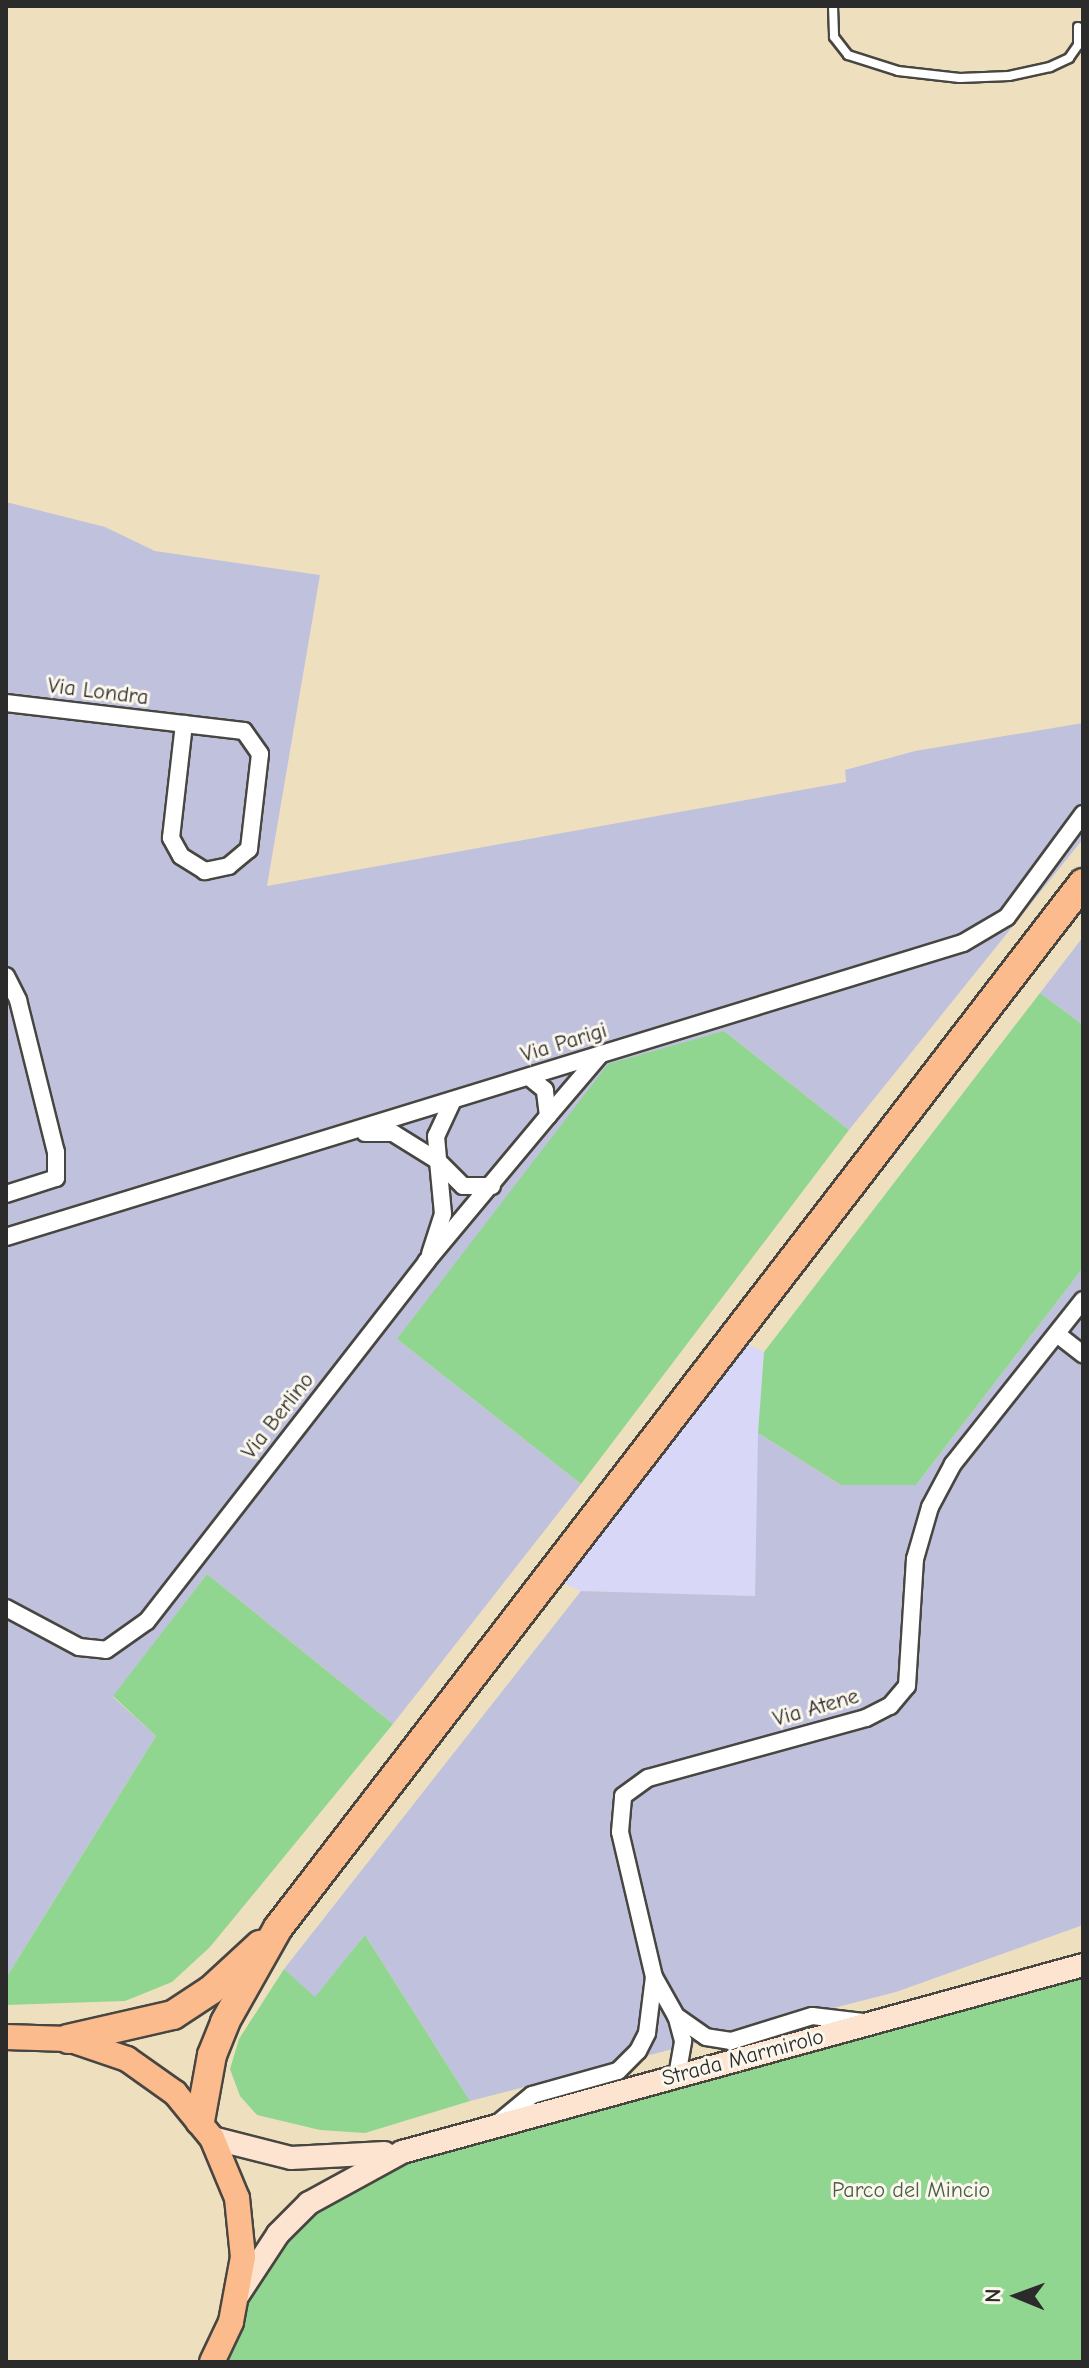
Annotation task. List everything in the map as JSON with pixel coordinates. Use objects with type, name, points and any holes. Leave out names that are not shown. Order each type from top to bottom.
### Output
[{"type":"highway","points":[[206,2129],[212,2055],[225,2022],[278,1928],[1083,883]]},
{"type":"highway","points":[[68,2039],[173,2015],[211,1990],[278,1928]]},
{"type":"main road","name":"Strada Marmirolo","points":[[238,2295],[278,2234],[309,2203],[402,2152],[1083,1965]]},
{"type":"main road","points":[[6,2037],[68,2039],[144,2069],[206,2129],[231,2178],[241,2217],[238,2295],[212,2362]]},
{"type":"main road","name":"Strada Marmirolo","points":[[206,2129],[291,2158],[402,2152]]},
{"type":"street","name":"Via Londra","points":[[6,703],[244,731],[260,754],[249,849],[229,866],[205,871],[181,856],[171,838],[184,724]]},
{"type":"street","name":"Via Parigi","points":[[6,1237],[351,1133],[989,931],[1007,917],[1083,814]]},
{"type":"street","points":[[6,976],[18,1000],[52,1137],[56,1178],[6,1194]]},
{"type":"street","name":"Via Berlino","points":[[6,1608],[79,1647],[106,1650],[127,1639],[147,1621],[426,1262],[601,1054]]},
{"type":"street","points":[[529,1077],[545,1090],[548,1116]]},
{"type":"street","points":[[426,1262],[443,1214],[436,1136],[453,1100]]},
{"type":"street","points":[[351,1133],[393,1133],[438,1161],[463,1186],[492,1186]]},
{"type":"street","name":"Via Atene","points":[[869,2023],[812,2016],[731,2041],[706,2037],[676,2016],[654,1977],[620,1832],[623,1796],[648,1778],[866,1718],[890,1706],[907,1686],[915,1559],[930,1507],[953,1464],[1083,1300]]},
{"type":"street","points":[[1057,1334],[1083,1354]]},
{"type":"street","name":"Via Atene","points":[[496,2125],[532,2095],[618,2071],[638,2051],[647,2033],[654,1977]]},
{"type":"street","points":[[676,2016],[683,2041],[677,2076]]},
{"type":"lane","points":[[833,6],[834,37],[848,55],[898,71],[960,78],[1009,76],[1050,67],[1069,58],[1078,45],[1078,27]]},
{"type":"shaded area","points":[[6,502],[105,527],[155,551],[320,575],[267,886],[846,782],[845,770],[915,751],[1083,723],[1083,839],[849,1130],[724,1031],[397,1339],[581,1484],[393,1724],[207,1574],[113,1697],[156,1736],[6,1978]]},
{"type":"shaded area","points":[[1083,937],[1083,1025],[1040,993]]},
{"type":"shaded area","points":[[1083,1268],[1083,1925],[896,1992],[470,2101],[365,1935],[315,1998],[284,1969],[581,1591],[755,1596],[758,1433],[841,1485],[916,1485]]},
{"type":"shaded area","points":[[743,1342],[764,1352],[755,1596],[581,1591],[558,1581]]},
{"type":"green space","points":[[1040,993],[1083,1025],[1083,1268],[916,1485],[841,1485],[758,1433],[764,1352]]},
{"type":"green space","points":[[724,1031],[849,1130],[581,1484],[397,1339],[608,1064]]},
{"type":"green space","points":[[207,1574],[393,1724],[210,1947],[172,1982],[125,2001],[6,2005],[6,1978],[156,1736],[113,1696]]},
{"type":"green space","points":[[365,1935],[470,2101],[365,2133],[320,2130],[257,2115],[240,2096],[230,2069],[239,2039],[284,1969],[315,1997]]},
{"type":"green space","name":"Parco del Mincio","points":[[1083,1963],[1083,2362],[212,2362],[278,2234],[350,2176]]}]
